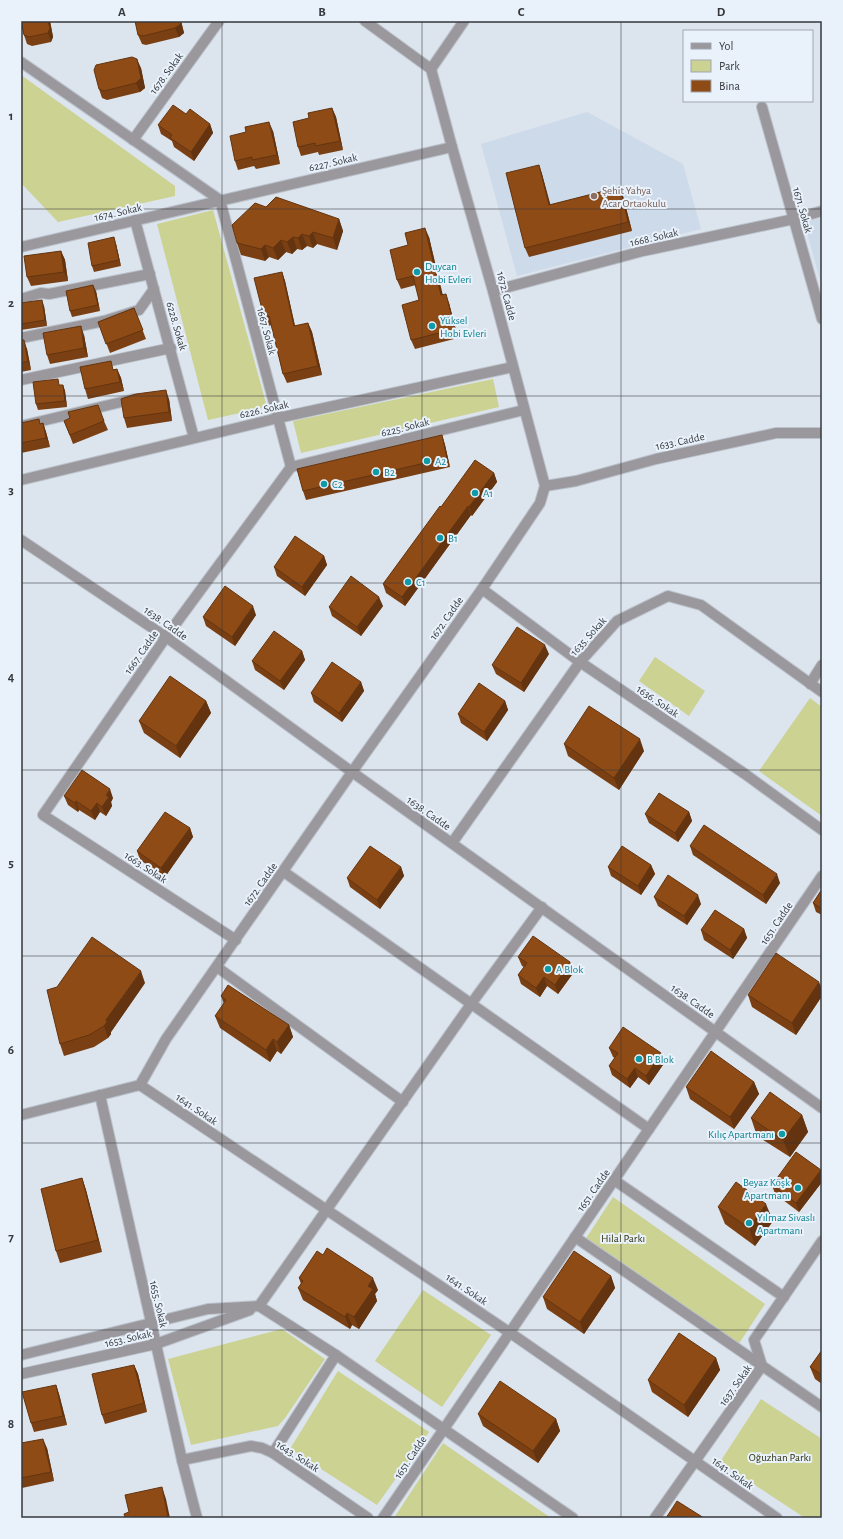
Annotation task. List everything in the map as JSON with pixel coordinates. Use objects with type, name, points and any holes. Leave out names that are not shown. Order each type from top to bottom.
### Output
[{"type":"street","name":"1678. Sokak","points":[[133,140],[219,21]]},
{"type":"street","points":[[365,21],[431,68],[464,21]]},
{"type":"street","points":[[21,62],[220,200]]},
{"type":"street","name":"1672. Cadde","points":[[140,1085],[166,1039],[284,872],[352,772],[482,589],[540,503],[545,486],[431,68]]},
{"type":"street","name":"1671. Sokak","points":[[762,107],[822,318]]},
{"type":"street","name":"6227. Sokak","points":[[220,200],[452,147]]},
{"type":"street","name":"1674. Sokak","points":[[21,247],[220,200]]},
{"type":"street","name":"1667. Sokak","points":[[220,200],[291,467]]},
{"type":"street","name":"1668. Sokak","points":[[493,291],[644,251],[794,219],[822,211]]},
{"type":"street","name":"6228. Sokak","points":[[135,220],[171,348],[194,438]]},
{"type":"street","points":[[21,300],[41,293],[49,294],[150,274]]},
{"type":"street","points":[[21,338],[104,321],[139,310],[154,289]]},
{"type":"street","points":[[21,380],[171,348]]},
{"type":"street","name":"6226. Sokak","points":[[21,480],[278,418],[513,366]]},
{"type":"street","points":[[21,426],[134,399]]},
{"type":"street","name":"6225. Sokak","points":[[291,467],[524,410]]},
{"type":"street","name":"1633. Cadde","points":[[545,486],[576,481],[656,459],[776,433],[822,433]]},
{"type":"street","name":"1667. Cadde","points":[[42,815],[166,637],[291,467]]},
{"type":"street","name":"1638. Cadde","points":[[21,540],[166,637],[822,1108]]},
{"type":"street","name":"1636. Sokak","points":[[482,589],[580,662],[745,774],[822,830]]},
{"type":"street","name":"1635. Sokak","points":[[452,843],[580,662],[617,621],[668,596],[701,605],[822,692]]},
{"type":"street","points":[[810,684],[822,666]]},
{"type":"street","name":"1663. Sokak","points":[[42,815],[236,940]]},
{"type":"street","points":[[284,872],[649,1129]]},
{"type":"street","name":"1651. Cadde","points":[[383,1518],[822,876]]},
{"type":"street","points":[[259,1306],[471,1004],[542,907]]},
{"type":"street","points":[[217,967],[403,1102]]},
{"type":"street","points":[[21,1115],[140,1085]]},
{"type":"street","name":"1641. Sokak","points":[[140,1085],[509,1332],[777,1518]]},
{"type":"street","name":"1655. Sokak","points":[[100,1095],[182,1460],[197,1518]]},
{"type":"street","points":[[614,1180],[784,1297]]},
{"type":"street","points":[[575,1237],[822,1407]]},
{"type":"street","name":"1637. Sokak","points":[[656,1518],[762,1366],[754,1340],[822,1241]]},
{"type":"street","points":[[21,1355],[208,1309],[259,1306],[336,1355],[573,1518]]},
{"type":"street","name":"1653. Sokak","points":[[21,1374],[156,1344],[259,1306]]},
{"type":"street","points":[[273,1453],[336,1355]]},
{"type":"street","name":"1643. Sokak","points":[[182,1460],[251,1446],[262,1448],[273,1453],[368,1518]]},
{"type":"shaded area","name":"Şehit Yahya Acar Ortaokulu","points":[[587,112],[683,164],[701,229],[517,276],[481,144]]},
{"type":"shaded area","points":[[822,218],[822,287],[804,222]]},
{"type":"green space","points":[[21,75],[175,186],[175,196],[58,222],[21,183]]},
{"type":"green space","points":[[213,210],[267,407],[208,420],[157,224]]},
{"type":"green space","points":[[493,379],[499,407],[301,453],[293,421]]},
{"type":"green space","points":[[655,657],[705,691],[689,716],[639,681]]},
{"type":"green space","points":[[810,698],[822,707],[822,816],[759,771]]},
{"type":"green space","name":"Hilal Parkı","points":[[613,1197],[765,1304],[736,1348],[583,1243]]},
{"type":"green space","points":[[423,1290],[491,1335],[442,1407],[375,1361]]},
{"type":"green space","points":[[282,1329],[325,1359],[285,1418],[278,1426],[191,1445],[168,1359]]},
{"type":"green space","points":[[338,1371],[429,1432],[377,1505],[290,1449]]},
{"type":"green space","name":"Oğuzhan Parkı","points":[[761,1399],[822,1439],[821,1518],[805,1518],[720,1462]]},
{"type":"green space","points":[[443,1443],[551,1518],[394,1518]]},
{"type":"building","points":[[21,21],[48,21],[50,28],[48,33],[29,37],[24,35]]},
{"type":"building","points":[[135,21],[180,21],[181,24],[175,28],[143,36],[138,35]]},
{"type":"building","points":[[132,57],[137,59],[141,78],[136,83],[104,91],[99,89],[94,70],[96,65]]},
{"type":"building","points":[[173,105],[186,114],[190,109],[210,124],[191,152],[170,138],[172,135],[158,125]]},
{"type":"building","points":[[332,108],[340,141],[315,146],[315,143],[298,147],[293,122],[309,118],[308,113]]},
{"type":"building","points":[[269,122],[277,155],[252,160],[252,157],[235,161],[230,136],[246,132],[245,127]]},
{"type":"building","points":[[539,165],[549,205],[620,187],[628,222],[525,248],[506,173]]},
{"type":"building","points":[[276,197],[339,219],[333,238],[313,232],[309,236],[302,234],[298,238],[293,237],[287,242],[281,240],[273,248],[265,245],[261,249],[237,243],[232,225],[255,203],[266,207]]},
{"type":"building","points":[[425,228],[441,295],[446,294],[455,329],[411,340],[402,305],[419,300],[413,276],[397,280],[390,250],[408,245],[405,233]]},
{"type":"building","points":[[114,237],[119,260],[92,266],[88,243]]},
{"type":"building","points":[[61,251],[64,272],[27,277],[24,256]]},
{"type":"building","points":[[282,272],[294,326],[308,323],[318,366],[283,374],[269,316],[264,317],[254,278]]},
{"type":"building","points":[[93,285],[98,305],[70,311],[66,291]]},
{"type":"building","points":[[42,300],[45,320],[21,324],[21,303]]},
{"type":"building","points":[[134,308],[143,330],[106,344],[98,322]]},
{"type":"building","points":[[81,326],[84,348],[47,355],[43,333]]},
{"type":"building","points":[[21,340],[24,340],[28,361],[21,363]]},
{"type":"building","points":[[111,361],[113,370],[117,369],[120,382],[85,389],[80,367]]},
{"type":"building","points":[[58,379],[59,385],[63,385],[65,401],[36,404],[33,382]]},
{"type":"building","points":[[166,390],[169,412],[124,418],[121,399],[136,394]]},
{"type":"building","points":[[98,405],[104,421],[70,435],[64,421],[70,418],[68,412]]},
{"type":"building","points":[[39,419],[40,424],[43,423],[46,438],[21,443],[21,423]]},
{"type":"building","points":[[442,435],[447,458],[303,491],[297,469]]},
{"type":"building","points":[[475,460],[494,473],[469,507],[468,506],[402,597],[383,584]]},
{"type":"building","points":[[295,536],[324,556],[302,587],[274,567]]},
{"type":"building","points":[[351,576],[379,597],[357,627],[329,607]]},
{"type":"building","points":[[225,586],[253,606],[232,637],[203,617]]},
{"type":"building","points":[[517,627],[545,645],[521,683],[492,665]]},
{"type":"building","points":[[274,631],[302,651],[280,681],[252,661]]},
{"type":"building","points":[[332,662],[361,682],[339,713],[311,693]]},
{"type":"building","points":[[170,676],[206,701],[176,746],[139,721]]},
{"type":"building","points":[[479,683],[505,701],[484,732],[458,714]]},
{"type":"building","points":[[589,706],[640,739],[614,778],[564,744]]},
{"type":"building","points":[[82,770],[110,789],[106,795],[109,797],[102,807],[97,803],[91,811],[76,801],[75,803],[64,796]]},
{"type":"building","points":[[659,793],[689,812],[675,833],[645,814]]},
{"type":"building","points":[[165,812],[190,828],[161,868],[137,851]]},
{"type":"building","points":[[704,825],[777,874],[763,895],[690,846]]},
{"type":"building","points":[[370,846],[401,867],[377,900],[347,878]]},
{"type":"building","points":[[622,846],[651,865],[638,886],[608,867]]},
{"type":"building","points":[[668,875],[698,895],[684,916],[654,897]]},
{"type":"building","points":[[822,889],[822,909],[813,903]]},
{"type":"building","points":[[715,910],[744,929],[730,950],[701,930]]},
{"type":"building","name":"A Blok","points":[[533,936],[570,962],[555,985],[544,977],[536,988],[518,975],[527,963],[518,957]]},
{"type":"building","points":[[92,937],[141,971],[106,1020],[107,1022],[104,1026],[89,1035],[60,1044],[47,990],[57,987]]},
{"type":"building","points":[[776,953],[819,982],[792,1023],[748,995]]},
{"type":"building","points":[[228,985],[289,1025],[277,1042],[273,1039],[266,1050],[215,1016],[226,1000],[221,996]]},
{"type":"building","name":"B Blok","points":[[623,1027],[661,1053],[646,1076],[635,1068],[627,1079],[609,1066],[618,1053],[609,1048]]},
{"type":"building","points":[[711,1051],[754,1082],[730,1117],[686,1087]]},
{"type":"building","points":[[770,1092],[802,1115],[783,1140],[751,1118]]},
{"type":"building","name":"Beyaz Köşk Apartmanı","points":[[796,1152],[821,1170],[796,1203],[772,1185]]},
{"type":"building","points":[[82,1178],[98,1240],[56,1251],[41,1189]]},
{"type":"building","points":[[736,1182],[766,1204],[749,1228],[718,1207]]},
{"type":"building","points":[[327,1248],[373,1278],[368,1286],[373,1289],[354,1317],[347,1313],[345,1317],[298,1288],[303,1281],[299,1278],[317,1251],[323,1255]]},
{"type":"building","points":[[574,1251],[611,1276],[580,1322],[543,1297]]},
{"type":"building","points":[[679,1333],[716,1358],[684,1405],[648,1380]]},
{"type":"building","points":[[822,1350],[822,1375],[810,1367]]},
{"type":"building","points":[[134,1365],[144,1403],[102,1415],[92,1374]]},
{"type":"building","points":[[500,1381],[556,1419],[533,1451],[478,1414]]},
{"type":"building","points":[[56,1385],[63,1416],[31,1423],[22,1392]]},
{"type":"building","points":[[43,1439],[51,1472],[21,1478],[21,1443]]},
{"type":"building","points":[[162,1487],[168,1518],[125,1518],[124,1514],[129,1512],[125,1495]]},
{"type":"building","points":[[677,1501],[704,1518],[666,1518]]},
{"type":"place","name":"Şehit Yahya Acar Ortaokulu","points":[[594,196]]},
{"type":"place","name":"Duycan Hobi Evleri","points":[[417,272]]},
{"type":"place","name":"Yüksel Hobi Evleri","points":[[432,326]]},
{"type":"place","name":"A2","points":[[427,461]]},
{"type":"place","name":"B2","points":[[376,472]]},
{"type":"place","name":"C2","points":[[324,484]]},
{"type":"place","name":"A1","points":[[475,493]]},
{"type":"place","name":"B1","points":[[440,538]]},
{"type":"place","name":"C1","points":[[408,582]]},
{"type":"place","name":"A Blok","points":[[548,969]]},
{"type":"place","name":"B Blok","points":[[639,1059]]},
{"type":"place","name":"Kılıç Apartmanı","points":[[782,1134]]},
{"type":"place","name":"Beyaz Köşk Apartmanı","points":[[798,1188]]},
{"type":"place","name":"Yılmaz Sivaslı Apartmanı","points":[[749,1223]]}]
